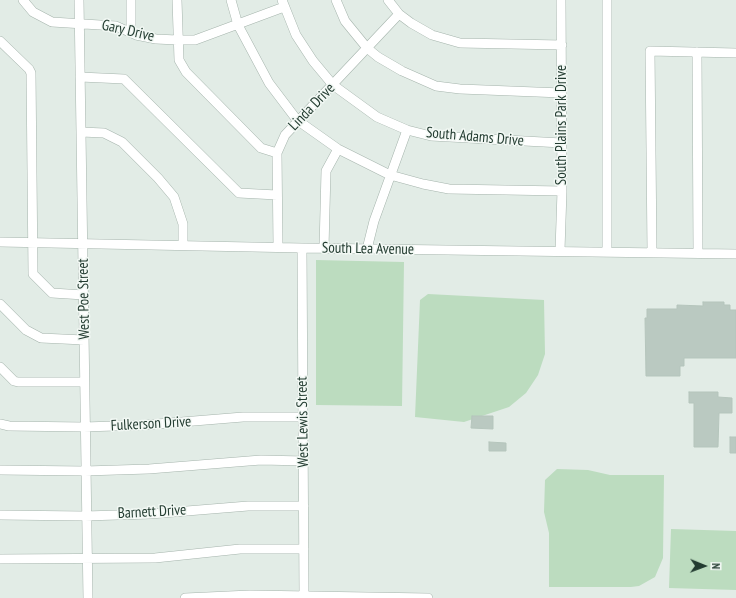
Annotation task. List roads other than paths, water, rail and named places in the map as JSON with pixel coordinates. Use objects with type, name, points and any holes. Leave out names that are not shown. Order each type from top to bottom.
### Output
[{"type":"street","name":"Gary Drive","points":[[23,0],[33,12],[52,22],[116,26],[131,33],[156,39],[177,40],[195,40],[238,24],[283,4]]},
{"type":"street","name":"West Poe Street","points":[[79,0],[84,295],[85,516],[88,598]]},
{"type":"street","points":[[131,0],[131,33]]},
{"type":"street","points":[[177,0],[177,40],[179,60],[186,72],[261,148],[277,153]]},
{"type":"street","points":[[231,0],[238,24],[269,83],[297,120],[338,149],[390,175],[449,189],[562,191]]},
{"type":"street","points":[[336,0],[345,21],[367,48],[378,57],[402,71],[436,86],[460,89],[562,93]]},
{"type":"street","points":[[388,0],[399,14],[411,23],[432,35],[460,43],[562,45]]},
{"type":"street","name":"South Plains Park Drive","points":[[560,250],[562,191],[561,0]]},
{"type":"street","points":[[607,0],[607,252]]},
{"type":"street","name":"South Adams Drive","points":[[283,4],[296,35],[313,61],[333,85],[377,117],[407,130],[431,136],[460,139],[562,143]]},
{"type":"street","name":"Linda Drive","points":[[278,246],[277,153],[285,135],[297,120],[333,85],[399,14]]},
{"type":"street","points":[[0,41],[29,69],[31,73],[33,274],[35,278],[56,294],[84,295]]},
{"type":"street","points":[[652,252],[650,51],[736,53]]},
{"type":"street","points":[[697,52],[698,253]]},
{"type":"street","points":[[80,77],[124,79],[239,193],[277,194]]},
{"type":"street","points":[[367,249],[374,221],[407,130]]},
{"type":"street","points":[[81,132],[104,133],[122,142],[158,178],[174,197],[183,224],[183,245]]},
{"type":"street","points":[[324,248],[326,171],[338,149]]},
{"type":"street","name":"South Lea Avenue","points":[[0,242],[736,254]]},
{"type":"street","name":"West Lewis Street","points":[[302,248],[304,595]]},
{"type":"street","points":[[0,304],[26,330],[41,338],[84,340]]},
{"type":"street","points":[[0,367],[18,382],[84,382]]},
{"type":"street","name":"Fulkerson Drive","points":[[0,424],[9,426],[84,427],[145,425],[242,417],[303,417]]},
{"type":"street","points":[[0,470],[85,471],[261,460],[304,461]]},
{"type":"street","name":"Barnett Drive","points":[[0,515],[85,516],[150,514],[248,506],[304,506]]},
{"type":"street","points":[[0,559],[155,558],[240,549],[304,549]]},
{"type":"street","points":[[186,598],[250,595],[428,598]]}]
